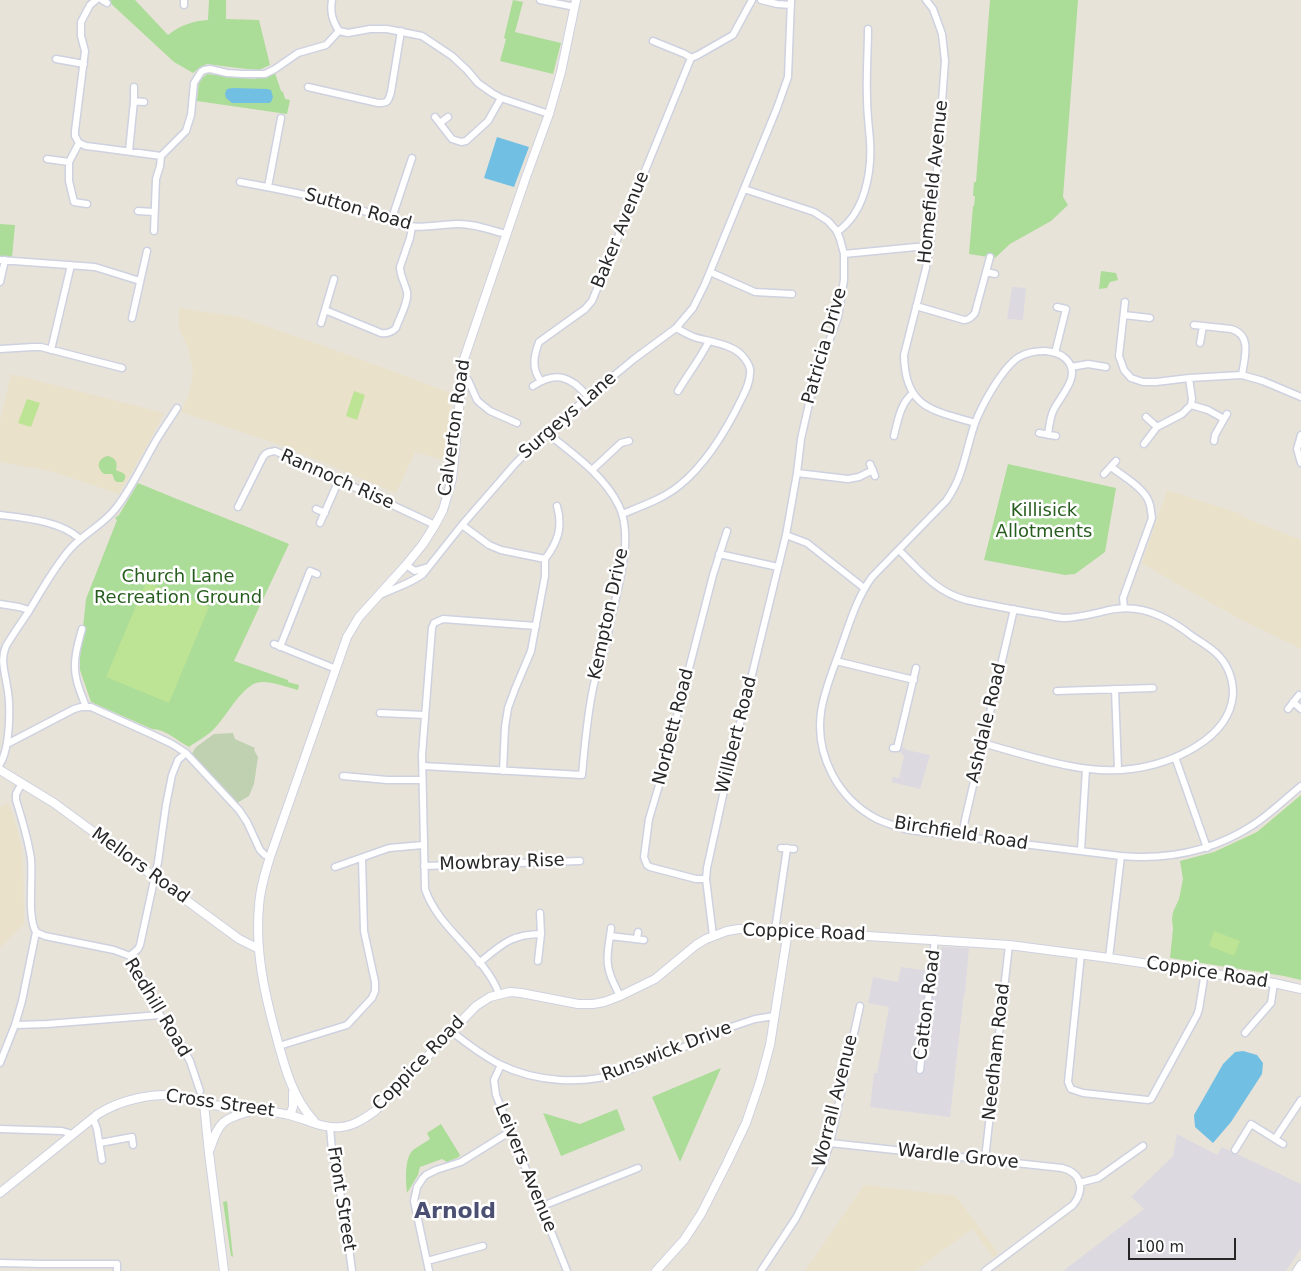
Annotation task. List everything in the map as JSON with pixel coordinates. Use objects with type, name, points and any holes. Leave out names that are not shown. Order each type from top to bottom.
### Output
[{"type":"street","points":[[79,143],[75,124],[85,51],[81,22],[90,5],[96,0]]},
{"type":"street","points":[[332,0],[333,21],[338,31]]},
{"type":"street","points":[[540,0],[575,4]]},
{"type":"street","points":[[653,41],[691,58],[733,35],[752,0]]},
{"type":"street","points":[[761,0],[777,4],[791,3]]},
{"type":"street","name":"Homefield Avenue","points":[[926,0],[933,9],[942,34],[945,61],[938,170],[930,247],[904,355],[904,365],[913,393],[921,403],[935,411],[976,423]]},
{"type":"street","name":"Surgeys Lane","points":[[377,596],[412,581],[423,574],[510,469],[588,397],[634,359],[676,328],[693,308],[710,272],[788,77],[791,3]]},
{"type":"street","name":"Calverton Road","points":[[293,1090],[267,1003],[261,970],[258,913],[260,890],[350,632],[359,617],[423,544],[443,510],[452,480],[464,359],[549,114],[561,72],[575,4]]},
{"type":"street","points":[[338,31],[348,33],[370,29],[387,29],[422,36],[432,41],[457,61],[478,82],[501,98],[549,114]]},
{"type":"street","points":[[837,232],[850,220],[861,203],[870,168],[866,95],[868,29]]},
{"type":"street","points":[[154,231],[156,179],[161,156],[186,131],[191,115],[194,83],[201,72],[210,69],[227,73],[265,74],[298,53],[326,44],[338,31]]},
{"type":"street","points":[[312,91],[386,103],[391,92],[401,31]]},
{"type":"street","points":[[860,54],[868,55]]},
{"type":"street","name":"Baker Avenue","points":[[541,381],[534,368],[539,342],[585,309],[592,301],[691,58]]},
{"type":"street","points":[[56,60],[84,64]]},
{"type":"street","points":[[129,151],[134,87]]},
{"type":"street","points":[[435,117],[452,140],[466,141],[488,121],[501,98]]},
{"type":"street","points":[[134,102],[144,102]]},
{"type":"street","points":[[440,123],[448,117]]},
{"type":"street","points":[[268,187],[281,118]]},
{"type":"street","points":[[79,143],[94,147],[161,156]]},
{"type":"street","points":[[69,210],[74,202],[69,162],[79,143]]},
{"type":"street","points":[[391,221],[412,158]]},
{"type":"street","points":[[47,159],[69,162]]},
{"type":"street","name":"Sutton Road","points":[[240,182],[331,201],[401,225],[430,227],[456,224],[475,225],[506,234]]},
{"type":"street","name":"Patricia Drive","points":[[744,189],[814,212],[828,220],[837,232],[844,254],[842,300],[810,398],[801,439],[786,535]]},
{"type":"street","points":[[74,202],[87,204]]},
{"type":"street","points":[[138,212],[154,212]]},
{"type":"street","points":[[325,310],[381,333],[386,333],[396,328],[407,299],[400,267],[412,227]]},
{"type":"street","points":[[844,254],[916,246],[930,247]]},
{"type":"street","points":[[130,314],[147,252],[138,252]]},
{"type":"street","points":[[916,306],[967,320],[975,313],[990,257]]},
{"type":"street","points":[[0,282],[2,260],[95,268],[140,281]]},
{"type":"street","points":[[51,350],[71,265]]},
{"type":"street","points":[[710,272],[755,292],[792,294]]},
{"type":"street","points":[[986,272],[995,274]]},
{"type":"street","points":[[321,323],[334,279]]},
{"type":"street","points":[[1125,302],[1119,356],[1127,374],[1136,381],[1242,375],[1263,381],[1301,397]]},
{"type":"street","points":[[1048,435],[1053,410],[1072,377],[1071,367],[1064,356],[1055,353],[1067,306],[1057,307]]},
{"type":"street","points":[[1124,315],[1150,318]]},
{"type":"street","points":[[1194,325],[1231,329],[1242,335],[1246,342],[1242,375]]},
{"type":"street","points":[[1200,343],[1203,326]]},
{"type":"street","points":[[622,514],[652,502],[670,492],[687,479],[714,446],[733,417],[749,382],[750,368],[742,354],[735,349],[692,336],[676,328]]},
{"type":"street","points":[[678,391],[701,358],[709,341]]},
{"type":"street","points":[[0,349],[33,347],[122,368]]},
{"type":"street","name":"Birchfield Road","points":[[1055,353],[1034,352],[1019,357],[1004,372],[989,396],[976,423],[954,490],[946,501],[872,577],[864,588],[836,661],[821,711],[820,733],[824,754],[835,779],[844,794],[857,806],[877,819],[909,830],[1121,856],[1152,857],[1207,848],[1221,842],[1254,824],[1301,786]]},
{"type":"street","points":[[111,365],[113,357]]},
{"type":"street","points":[[1071,367],[1088,364],[1106,367]]},
{"type":"street","points":[[533,386],[541,381],[561,376],[581,388],[588,397]]},
{"type":"street","points":[[1144,444],[1157,427],[1182,414],[1191,404],[1189,378]]},
{"type":"street","points":[[461,379],[468,380],[476,400],[486,409],[516,423]]},
{"type":"street","points":[[894,436],[901,408],[913,393]]},
{"type":"street","points":[[1191,404],[1226,417],[1215,435],[1214,441]]},
{"type":"street","points":[[0,764],[7,744],[9,703],[2,660],[6,646],[57,567],[71,549],[117,507],[177,408]]},
{"type":"street","points":[[1146,417],[1157,427]]},
{"type":"street","name":"Kempton Drive","points":[[503,771],[582,775],[587,718],[594,682],[603,657],[624,563],[626,542],[622,514],[615,498],[592,470],[547,433]]},
{"type":"street","points":[[1039,433],[1056,436]]},
{"type":"street","points":[[1301,435],[1297,449],[1301,463]]},
{"type":"street","points":[[592,470],[621,443],[629,441]]},
{"type":"street","name":"Rannoch Rise","points":[[238,507],[265,454],[268,452],[279,452],[435,526]]},
{"type":"street","points":[[1104,474],[1116,461]]},
{"type":"street","points":[[1110,467],[1142,491],[1149,502],[1152,518],[1124,598],[1124,608]]},
{"type":"street","points":[[797,473],[848,480],[873,470]]},
{"type":"street","points":[[320,523],[339,480]]},
{"type":"street","points":[[235,493],[243,496]]},
{"type":"street","points":[[423,766],[503,771],[508,708],[531,651],[545,576],[545,559],[557,540],[560,524],[557,506]]},
{"type":"street","points":[[316,509],[324,513]]},
{"type":"street","points":[[0,514],[29,518],[64,529],[75,534],[80,539]]},
{"type":"street","points":[[462,525],[488,545],[501,550],[545,559]]},
{"type":"street","name":"Norbett Road","points":[[706,879],[696,879],[650,867],[647,865],[644,857],[649,819],[719,554],[727,531]]},
{"type":"street","points":[[786,535],[807,543],[864,588]]},
{"type":"street","name":"Willbert Road","points":[[713,936],[706,868],[786,535]]},
{"type":"street","points":[[899,550],[932,583],[949,594],[966,600],[1061,618],[1071,618],[1124,608],[1137,608],[1162,616],[1214,651],[1220,657],[1232,681],[1232,699],[1227,717],[1222,725],[1205,740],[1175,757],[1143,767],[1118,770],[1086,769],[982,743]]},
{"type":"street","points":[[719,554],[778,567]]},
{"type":"street","points":[[406,565],[415,571],[429,566]]},
{"type":"street","points":[[317,574],[310,571],[277,646],[336,668]]},
{"type":"street","points":[[399,573],[412,581]]},
{"type":"street","points":[[0,604],[29,610]]},
{"type":"street","name":"Ashdale Road","points":[[962,836],[964,820],[1014,609]]},
{"type":"street","points":[[499,994],[479,963],[436,912],[425,889],[422,780],[432,628],[434,623],[443,619],[536,626]]},
{"type":"street","points":[[82,629],[74,664],[75,674],[86,707]]},
{"type":"street","points":[[836,661],[914,680]]},
{"type":"street","points":[[893,748],[897,748],[916,668]]},
{"type":"street","points":[[1057,692],[1153,688]]},
{"type":"street","points":[[1115,689],[1118,770]]},
{"type":"street","points":[[1288,709],[1299,695]]},
{"type":"street","points":[[1293,702],[1301,709]]},
{"type":"street","points":[[7,744],[74,709],[91,707],[186,752],[239,810],[247,822],[260,850],[264,855],[270,857]]},
{"type":"street","points":[[380,714],[425,715]]},
{"type":"street","points":[[130,956],[138,949],[140,944],[158,862],[172,775],[178,760],[186,752]]},
{"type":"street","points":[[1175,757],[1207,848]]},
{"type":"street","points":[[1081,850],[1086,769]]},
{"type":"street","points":[[0,770],[22,784],[16,794],[16,800],[28,838],[31,865],[32,921],[36,932],[22,1001],[0,1063]]},
{"type":"street","points":[[342,776],[388,780],[422,780]]},
{"type":"street","name":"Mellors Road","points":[[22,784],[54,804],[238,939],[259,949]]},
{"type":"street","points":[[335,867],[389,848],[423,845]]},
{"type":"street","points":[[775,930],[787,849]]},
{"type":"street","points":[[1109,958],[1121,856]]},
{"type":"street","points":[[279,1046],[346,1025],[372,998],[375,991],[375,982],[364,931],[362,858]]},
{"type":"street","name":"Mowbray Rise","points":[[424,866],[580,861]]},
{"type":"street","points":[[538,961],[541,934],[540,913]]},
{"type":"street","points":[[612,928],[608,967],[620,996]]},
{"type":"street","name":"Coppice Road","points":[[287,1114],[330,1127],[355,1124],[375,1111],[476,1006],[490,996],[510,992],[578,1004],[604,1002],[655,979],[696,945],[713,936],[739,929],[936,939],[1009,945],[1205,972],[1301,989]]},
{"type":"street","points":[[656,1271],[684,1240],[701,1214],[746,1123],[770,1045],[788,931]]},
{"type":"street","name":"Redhill Road","points":[[36,932],[45,936],[114,950],[130,956],[160,1015],[181,1044],[190,1061],[200,1091]]},
{"type":"street","points":[[610,936],[640,940],[638,932]]},
{"type":"street","points":[[479,963],[506,941],[528,934],[541,934]]},
{"type":"street","name":"Catton Road","points":[[920,1070],[936,939]]},
{"type":"street","name":"Needham Road","points":[[985,1160],[1009,945]]},
{"type":"street","points":[[1081,954],[1068,1082],[1071,1089],[1084,1093],[1148,1100],[1150,1098],[1197,1015],[1205,972]]},
{"type":"street","points":[[1245,1033],[1270,1003],[1274,983]]},
{"type":"street","name":"Worrall Avenue","points":[[761,1271],[796,1218],[822,1167],[830,1143],[860,1006]]},
{"type":"street","points":[[15,1025],[160,1015]]},
{"type":"street","name":"Runswick Drive","points":[[451,1032],[481,1054],[502,1066],[541,1078],[577,1081],[606,1077],[624,1072],[734,1026],[755,1019],[774,1016]]},
{"type":"street","name":"Leivers Avenue","points":[[502,1066],[494,1080],[494,1089],[567,1271]]},
{"type":"street","points":[[188,1084],[196,1081]]},
{"type":"street","points":[[287,1114],[294,1107],[293,1090]]},
{"type":"street","points":[[293,1090],[315,1123]]},
{"type":"street","name":"Cross Street","points":[[0,1193],[72,1134],[113,1106],[161,1095],[181,1096],[204,1104],[287,1114]]},
{"type":"street","points":[[1275,1139],[1301,1100]]},
{"type":"street","points":[[204,1104],[224,1271]]},
{"type":"street","points":[[209,1153],[220,1124],[230,1117],[256,1109]]},
{"type":"street","points":[[1294,1112],[1301,1116]]},
{"type":"street","points":[[93,1118],[97,1129],[102,1160]]},
{"type":"street","points":[[1235,1150],[1251,1124],[1283,1144]]},
{"type":"street","name":"Front Street","points":[[330,1127],[332,1151],[352,1271]]},
{"type":"street","points":[[0,1129],[62,1131],[72,1134]]},
{"type":"street","points":[[429,1271],[414,1201],[416,1189],[420,1182],[431,1173],[461,1162],[511,1130]]},
{"type":"street","points":[[100,1143],[132,1137],[133,1144]]},
{"type":"street","name":"Wardle Grove","points":[[830,1143],[1062,1168],[1076,1175],[1079,1183]]},
{"type":"street","points":[[985,1271],[1073,1205],[1080,1196],[1079,1183],[1098,1178],[1143,1146]]},
{"type":"street","points":[[540,1207],[638,1168]]},
{"type":"street","points":[[427,1261],[483,1246]]},
{"type":"street","points":[[0,1263],[117,1267]]},
{"type":"street","points":[[1297,1271],[1301,1265]]},
{"type":"shaded area","points":[[1012,287],[1026,288],[1023,320],[1007,319]]},
{"type":"shaded area","points":[[179,308],[240,317],[451,393],[447,461],[415,452],[396,493],[284,446],[181,412],[190,390],[193,373],[187,346],[179,328]]},
{"type":"shaded area","points":[[11,374],[164,413],[119,494],[50,471],[0,462],[0,421]]},
{"type":"shaded area","points":[[1167,490],[1241,514],[1241,516],[1301,540],[1301,649],[1238,618],[1142,563]]},
{"type":"shaded area","points":[[903,747],[907,750],[930,755],[920,789],[891,782],[893,777],[899,778],[904,756],[899,751]]},
{"type":"shaded area","points":[[8,803],[15,820],[21,846],[24,924],[0,948],[0,807]]},
{"type":"shaded area","points":[[942,947],[969,948],[950,1117],[870,1107],[874,1073],[877,1073],[889,1007],[868,1003],[873,977],[898,982],[901,967],[936,972],[938,951]]},
{"type":"shaded area","points":[[1177,1134],[1217,1155],[1222,1147],[1301,1184],[1301,1248],[1286,1271],[1063,1271],[1144,1209],[1131,1197],[1173,1156]]},
{"type":"shaded area","points":[[864,1185],[956,1196],[998,1253],[993,1257],[972,1229],[915,1271],[805,1271]]},
{"type":"green space","points":[[107,0],[135,0],[168,35],[187,24],[208,20],[209,0],[226,0],[226,19],[259,20],[270,65],[259,70],[207,64],[193,73],[174,62]]},
{"type":"green space","points":[[513,0],[523,2],[515,32],[561,43],[553,74],[500,61]]},
{"type":"green space","points":[[990,0],[1078,0],[1063,197],[1068,205],[1051,221],[1010,244],[995,258],[969,254]]},
{"type":"green space","points":[[275,73],[285,99],[290,100],[287,114],[197,101],[199,81],[207,74],[254,79]]},
{"type":"green space","points":[[0,224],[15,225],[12,257],[0,256]]},
{"type":"green space","points":[[1101,271],[1116,273],[1118,280],[1110,282],[1107,288],[1099,289]]},
{"type":"green space","points":[[354,391],[365,395],[357,420],[346,416]]},
{"type":"green space","points":[[27,399],[40,403],[31,427],[18,423]]},
{"type":"green space","points":[[107,456],[115,460],[116,470],[124,473],[125,479],[123,482],[117,482],[112,474],[101,472],[100,461]]},
{"type":"green space","name":"Killisick Allotments","points":[[1008,464],[1116,488],[1105,552],[1075,574],[1065,575],[984,560]]},
{"type":"green space","name":"Church Lane Recreation Ground","points":[[138,483],[289,544],[234,661],[288,680],[288,682],[299,685],[298,690],[261,682],[250,686],[214,729],[189,747],[167,733],[152,729],[91,702],[80,670],[86,599],[117,520],[115,518],[119,515]]},
{"type":"green space","points":[[146,582],[209,607],[169,703],[106,677]]},
{"type":"green space","points":[[233,733],[235,739],[255,748],[254,750],[258,757],[254,784],[249,796],[237,803],[191,755],[196,747],[214,734]]},
{"type":"green space","points":[[1301,795],[1301,980],[1170,958],[1173,912],[1179,899],[1183,879],[1180,861],[1214,852],[1257,832]]},
{"type":"green space","points":[[1214,931],[1240,941],[1234,956],[1209,946]]},
{"type":"green space","points":[[721,1068],[680,1162],[652,1097]]},
{"type":"green space","points":[[617,1109],[625,1130],[561,1156],[543,1113],[580,1124]]},
{"type":"green space","points":[[441,1124],[460,1155],[447,1162],[442,1159],[420,1167],[418,1175],[407,1193],[406,1170],[410,1154],[430,1139],[427,1133]]},
{"type":"green space","points":[[227,1201],[233,1257],[231,1256],[223,1202]]},
{"type":"water","points":[[227,89],[267,89],[271,90],[273,97],[269,103],[232,103],[226,98],[225,93]]},
{"type":"water","points":[[497,137],[529,147],[514,187],[484,178]]},
{"type":"water","points":[[1243,1051],[1257,1055],[1263,1063],[1262,1074],[1231,1122],[1213,1143],[1195,1127],[1194,1115],[1223,1064],[1235,1052]]},
{"type":"district","name":"Arnold","points":[[455,1212]]}]
